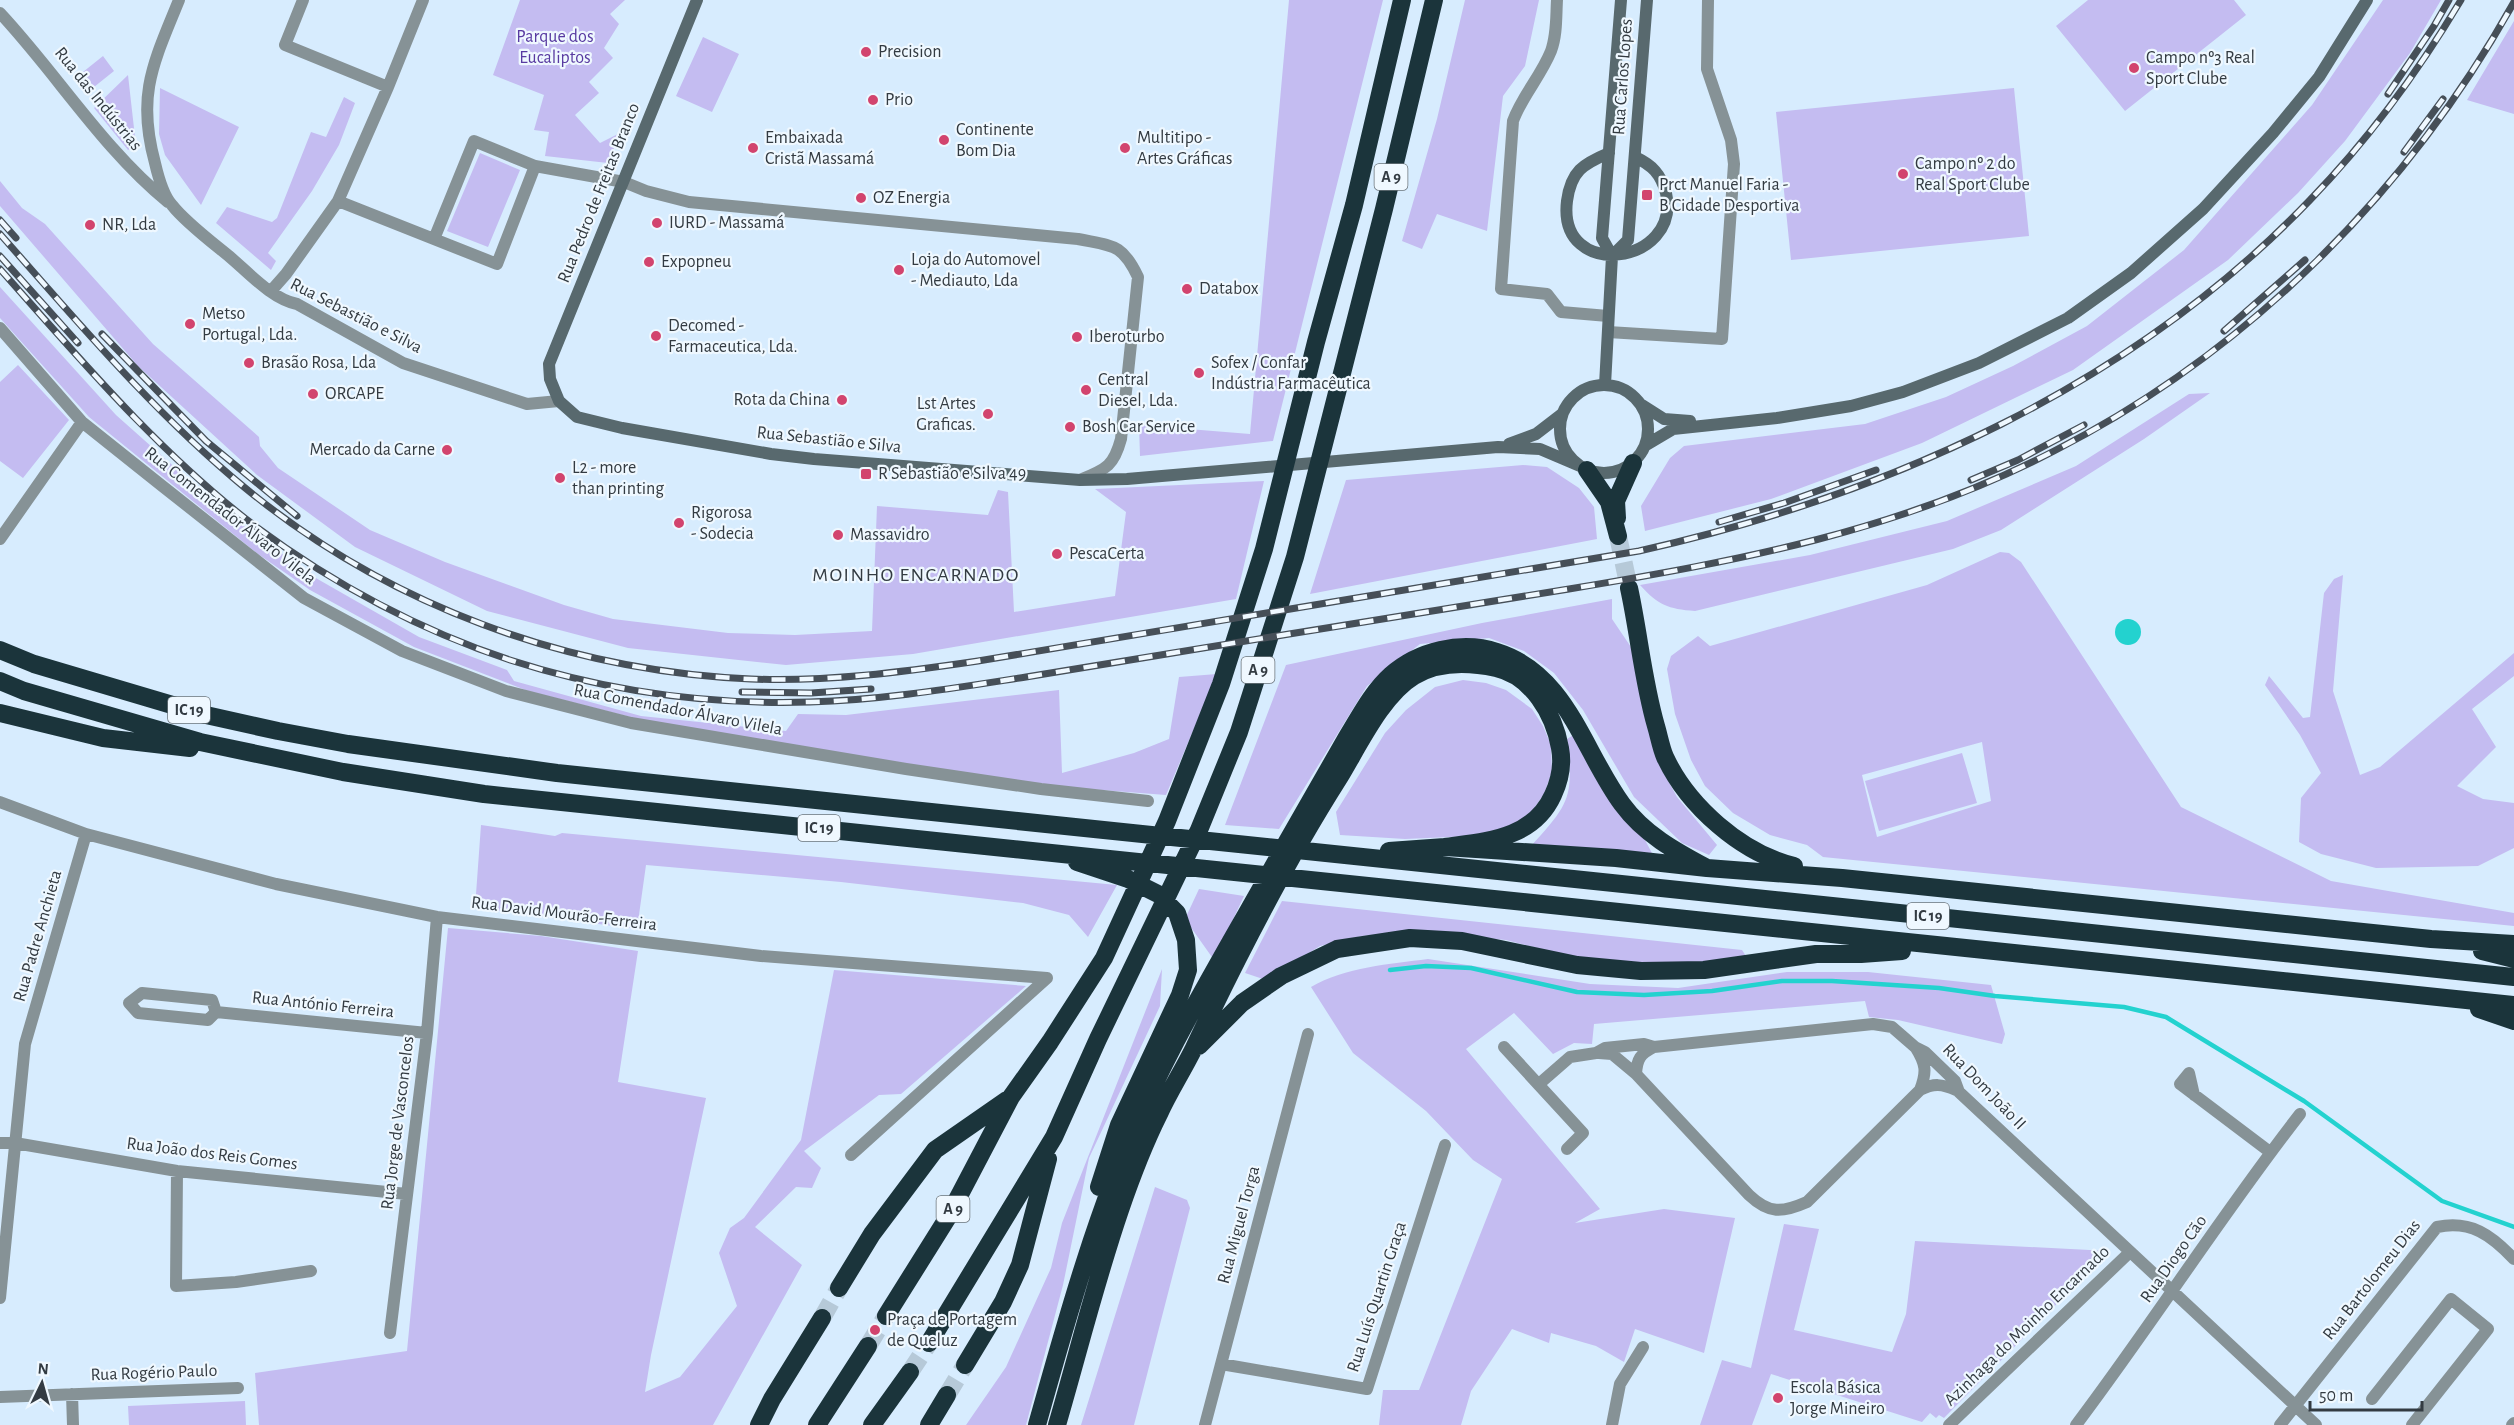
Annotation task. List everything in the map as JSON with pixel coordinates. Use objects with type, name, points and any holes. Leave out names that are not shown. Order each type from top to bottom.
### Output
[{"type":"highway","name":"A 9","points":[[886,1316],[948,1217],[1011,1097],[1050,1042],[1104,958],[1167,821],[1221,684],[1264,549],[1316,342],[1354,205],[1402,0]]},
{"type":"highway","name":"A 9","points":[[929,1343],[1054,1137],[1098,1039],[1199,830],[1239,732],[1295,557],[1434,0]]},
{"type":"highway","points":[[1583,468],[1609,502],[1618,534],[1616,501],[1633,463]]},
{"type":"highway","points":[[1629,589],[1652,710],[1662,747],[1665,756],[1688,793],[1723,829],[1773,861],[1842,878]]},
{"type":"highway","points":[[0,643],[34,664]]},
{"type":"highway","points":[[1037,1425],[1081,1271],[1104,1205],[1142,1110],[1173,1046],[1252,920],[1370,700],[1390,676],[1415,657],[1445,649],[1472,647],[1497,652],[1525,664],[1545,681],[1568,708],[1604,776],[1623,806],[1650,834],[1707,868]]},
{"type":"highway","name":"IC 19","points":[[0,650],[34,664],[206,715],[348,744],[557,773],[2514,977]]},
{"type":"highway","points":[[1318,799],[1390,697],[1413,676],[1438,666],[1470,662],[1503,669],[1532,688],[1552,718],[1561,750],[1560,778],[1547,807],[1526,828],[1500,839],[1445,847],[1343,854]]},
{"type":"highway","name":"IC 19","points":[[0,681],[24,691],[200,742],[343,772],[484,794],[2514,1005]]},
{"type":"highway","points":[[0,713],[104,738],[273,757]]},
{"type":"highway","points":[[1445,847],[1616,858],[1707,868],[1842,878],[2431,939],[2514,944]]},
{"type":"highway","points":[[1044,851],[1128,879],[1158,894],[1177,913],[1186,940],[1188,970],[1183,987],[1119,1125],[1095,1202],[1081,1271]]},
{"type":"highway","points":[[1057,1425],[1120,1209],[1158,1116],[1191,1053],[1252,920]]},
{"type":"highway","points":[[1191,1053],[1242,1003],[1281,976],[1337,949],[1410,938],[1462,941],[1577,965],[1641,971],[1704,970],[1816,954],[1861,954],[1943,947]]},
{"type":"highway","points":[[2431,939],[2514,958]]},
{"type":"highway","points":[[2449,999],[2514,1021]]},
{"type":"highway","points":[[839,1288],[872,1234],[935,1150],[1011,1097]]},
{"type":"highway","points":[[965,1365],[1003,1302],[1020,1265],[1054,1137]]},
{"type":"highway","points":[[759,1425],[772,1399],[822,1318]]},
{"type":"highway","points":[[818,1425],[868,1346]]},
{"type":"highway","points":[[872,1425],[910,1372]]},
{"type":"highway","points":[[929,1425],[947,1395]]},
{"type":"street","name":"Rua Sebastião e Silva","points":[[179,0],[148,81],[145,111],[150,147],[157,172],[171,205],[285,302],[297,304],[403,363],[527,404],[559,400],[577,417],[622,428],[771,454],[1080,480],[1126,479],[1498,447]]},
{"type":"street","points":[[303,0],[285,45],[388,87]]},
{"type":"street","points":[[271,291],[286,274],[338,201],[423,0]]},
{"type":"street","name":"Rua Pedro de Freitas Branco","points":[[559,400],[550,379],[549,364],[697,0]]},
{"type":"street","points":[[1557,0],[1555,37],[1550,52],[1519,104],[1513,121],[1501,289],[1547,294],[1561,312],[1608,316]]},
{"type":"street","name":"Rua Carlos Lopes","points":[[1621,0],[1602,238],[1612,256],[1628,240],[1647,0]]},
{"type":"street","points":[[1608,332],[1722,339],[1734,164],[1731,140],[1707,69],[1708,0]]},
{"type":"street","points":[[1646,444],[1673,429],[1709,423],[1777,418],[1851,406],[1904,392],[1979,363],[2068,318],[2131,273],[2203,209],[2273,133],[2319,77],[2367,0]]},
{"type":"street","name":"Rua das Indústrias","points":[[0,13],[36,51],[132,169],[171,205]]},
{"type":"street","name":"Rua Sebastião e Silva","points":[[434,239],[474,141],[535,166],[624,182],[646,191],[689,202],[1078,239],[1113,247],[1129,258],[1138,277],[1121,439],[1115,458],[1107,468],[1080,480]]},
{"type":"street","points":[[1609,153],[1584,164],[1576,173],[1569,187],[1566,212],[1571,232],[1583,246],[1603,255],[1612,256],[1638,251],[1657,234],[1664,219],[1667,201],[1663,181],[1648,163],[1635,157]]},
{"type":"street","points":[[338,201],[497,264],[535,166]]},
{"type":"street","points":[[1605,385],[1612,256]]},
{"type":"street","name":"Rua Comendador Álvaro Vilela","points":[[0,328],[82,422],[304,598],[402,651],[506,691],[631,723],[737,742],[1041,789],[1148,801]]},
{"type":"street","points":[[1498,447],[1536,434],[1562,414],[1569,402],[1579,393],[1591,387],[1605,385],[1619,387],[1632,394],[1642,405],[1664,418],[1709,423]]},
{"type":"street","points":[[1498,447],[1540,449],[1583,468],[1611,473],[1633,463],[1646,444],[1649,431],[1642,405]]},
{"type":"street","points":[[1562,414],[1560,429],[1562,443],[1569,456],[1583,468]]},
{"type":"street","points":[[0,539],[82,422]]},
{"type":"street","name":"Rua David Mourão-Ferreira","points":[[0,802],[86,834],[276,884],[437,917],[761,956],[1047,978],[851,1155]]},
{"type":"street","name":"Rua Padre Anchieta","points":[[0,1298],[25,1044],[86,834]]},
{"type":"street","name":"Rua Jorge de Vasconcelos","points":[[390,1333],[427,1033],[437,917]]},
{"type":"street","name":"Rua António Ferreira","points":[[142,993],[212,1000],[216,1012],[208,1020],[138,1013],[129,1003],[142,993]]},
{"type":"street","name":"Rua António Ferreira","points":[[216,1012],[427,1033]]},
{"type":"street","name":"Rua Dom João II","points":[[1539,1084],[1570,1057],[1596,1053],[1605,1048],[1644,1044],[1654,1047],[1873,1024],[1892,1027],[1925,1052],[1955,1081],[1956,1090],[2316,1425]]},
{"type":"street","name":"Rua Miguel Torga","points":[[1205,1425],[1308,1034]]},
{"type":"street","points":[[1504,1047],[1583,1133],[1567,1149]]},
{"type":"street","points":[[1636,1074],[1636,1063],[1641,1054],[1654,1047]]},
{"type":"street","points":[[1916,1047],[1924,1062],[1926,1075],[1920,1090]]},
{"type":"street","points":[[1596,1053],[1612,1054],[1636,1074],[1760,1206],[1772,1210],[1784,1210],[1807,1202],[1920,1090],[1931,1084],[1943,1084],[1956,1090]]},
{"type":"street","points":[[2194,1095],[2270,1152]]},
{"type":"street","name":"Rua Diogo Cão","points":[[2076,1425],[2173,1292],[2270,1152],[2300,1114]]},
{"type":"street","name":"Rua João dos Reis Gomes","points":[[0,1143],[15,1143],[177,1171],[407,1194]]},
{"type":"street","name":"Rua Luís Quartin Graça","points":[[1221,1364],[1366,1389],[1445,1145]]},
{"type":"street","points":[[177,1171],[176,1286],[236,1282],[311,1272]]},
{"type":"street","name":"Rua Bartolomeu Dias","points":[[2280,1425],[2437,1227],[2451,1224],[2476,1229],[2495,1239],[2514,1259]]},
{"type":"street","name":"Azinhaga do Moinho Encarnado","points":[[1949,1425],[2130,1252]]},
{"type":"street","points":[[2372,1399],[2451,1299],[2488,1329],[2412,1425]]},
{"type":"street","points":[[1612,1425],[1620,1384],[1643,1347]]},
{"type":"street","name":"Rua Rogério Paulo","points":[[0,1398],[238,1388]]},
{"type":"street","points":[[72,1394],[73,1425]]},
{"type":"green space","name":"Parque dos Eucaliptos","points":[[520,0],[625,0],[610,14],[619,24],[604,48],[613,58],[589,82],[599,93],[575,115],[600,143],[620,133],[608,163],[545,156],[549,132],[534,130],[544,95],[493,75]]},
{"type":"green space","points":[[1289,0],[1383,0],[1273,441],[1140,456],[1139,425],[1250,434]]},
{"type":"green space","points":[[1465,0],[1539,0],[1525,66],[1503,96],[1487,231],[1437,214],[1422,249],[1402,241],[1437,119]]},
{"type":"green space","name":"Campo nº3 Real Sport Clube","points":[[2088,0],[2234,0],[2246,15],[2125,111],[2056,26]]},
{"type":"green space","points":[[2383,0],[2441,0],[2410,53],[2345,141],[2298,193],[2228,260],[2073,370],[1922,443],[1771,499],[1645,531],[1641,506],[1670,458],[1684,446],[1865,424],[1946,397],[2013,366],[2087,326],[2184,250],[2312,105]]},
{"type":"green space","points":[[2514,21],[2514,114],[2467,100]]},
{"type":"green space","points":[[703,37],[739,54],[712,112],[676,96]]},
{"type":"green space","points":[[103,56],[114,71],[94,87],[83,72]]},
{"type":"green space","points":[[128,75],[136,146],[128,150],[94,108]]},
{"type":"green space","points":[[160,88],[239,127],[201,205],[165,155],[159,134]]},
{"type":"green space","name":"Campo nº 2 do Real Sport Clube","points":[[2014,88],[2029,236],[1791,260],[1776,112]]},
{"type":"green space","points":[[344,97],[355,103],[339,145],[312,191],[268,253],[276,261],[271,270],[216,223],[227,207],[272,222],[277,218],[311,132],[326,137]]},
{"type":"green space","points":[[480,153],[520,170],[488,247],[447,231]]},
{"type":"green space","points":[[0,181],[22,208],[45,224],[153,344],[259,437],[260,446],[278,468],[370,530],[445,562],[564,605],[613,619],[728,633],[795,635],[872,631],[877,506],[988,515],[998,490],[1008,492],[1014,612],[1115,596],[1126,512],[1095,489],[1264,481],[1236,599],[913,654],[786,665],[628,648],[487,611],[355,547],[257,475],[138,366],[0,206]]},
{"type":"green space","points":[[0,287],[116,415],[225,512],[314,577],[419,637],[507,670],[514,681],[641,716],[786,731],[798,714],[846,715],[1059,690],[1062,773],[1134,753],[1169,739],[1179,677],[1217,674],[1166,795],[1062,787],[796,748],[638,719],[528,691],[414,647],[310,590],[258,554],[89,417],[0,318]]},
{"type":"green space","points":[[18,365],[69,420],[23,478],[0,461],[0,382]]},
{"type":"green space","points":[[2210,393],[2144,439],[2001,530],[1953,549],[1695,611],[1664,605],[1640,585],[1810,555],[1947,521],[2076,466],[2189,394]]},
{"type":"green space","points":[[1523,465],[1547,467],[1579,488],[1594,507],[1597,539],[1310,594],[1346,480]]},
{"type":"green space","points":[[2000,552],[2009,553],[2021,562],[2181,807],[2331,881],[2514,913],[2514,926],[1823,857],[1807,845],[1770,835],[1733,813],[1705,786],[1691,760],[1675,714],[1667,669],[1671,656],[1698,636],[1710,646],[1927,585]],"holes":[[[1982,742],[1991,801],[1877,837],[1862,775]]]},
{"type":"green space","points":[[2343,575],[2333,691],[2360,775],[2380,767],[2514,653],[2514,676],[2472,709],[2496,747],[2457,786],[2483,799],[2514,803],[2514,848],[2478,866],[2376,868],[2321,854],[2299,842],[2301,798],[2321,773],[2300,735],[2265,685],[2269,676],[2303,718],[2310,717],[2324,593],[2334,579]]},
{"type":"green space","points":[[1612,599],[1612,619],[1633,650],[1666,777],[1677,797],[1717,845],[1709,855],[1682,843],[1634,797],[1583,710],[1554,673],[1524,651],[1489,638],[1420,644],[1367,686],[1279,829],[1225,825],[1286,665],[1482,623]]},
{"type":"green space","points":[[1463,680],[1486,683],[1506,690],[1532,709],[1543,726],[1551,745],[1552,772],[1544,794],[1529,816],[1495,835],[1405,839],[1340,835],[1336,812],[1385,733],[1406,710],[1435,687]]},
{"type":"green space","points":[[1575,734],[1617,809],[1645,840],[1653,855],[1531,846],[1554,819],[1566,798],[1570,774],[1567,739]]},
{"type":"green space","points":[[1962,753],[1977,803],[1879,831],[1865,781]]},
{"type":"green space","points":[[481,825],[555,836],[562,833],[1117,885],[1088,937],[1069,915],[1023,903],[841,882],[646,865],[637,929],[475,908]]},
{"type":"green space","points":[[1199,889],[1244,896],[1214,960],[1185,919]]},
{"type":"green space","points":[[1282,901],[1742,950],[1748,959],[1649,966],[1572,957],[1506,940],[1415,932],[1362,936],[1320,946],[1266,980],[1245,973]]},
{"type":"green space","points":[[448,928],[541,936],[638,951],[618,1082],[706,1098],[645,1392],[680,1377],[737,1306],[719,1253],[730,1228],[744,1218],[801,1140],[834,970],[1026,986],[901,1094],[879,1095],[804,1151],[821,1168],[812,1188],[796,1187],[755,1227],[802,1265],[713,1425],[259,1425],[255,1373],[407,1351]]},
{"type":"green space","points":[[1428,959],[1590,984],[1678,988],[1787,972],[1868,972],[1991,985],[2005,1034],[2002,1044],[1898,1020],[1869,1017],[1865,1001],[1594,1024],[1592,1044],[1574,1043],[1553,1054],[1514,1013],[1466,1049],[1600,1209],[1575,1223],[1664,1209],[1735,1218],[1704,1353],[1635,1329],[1624,1362],[1596,1346],[1551,1333],[1549,1343],[1512,1329],[1471,1391],[1461,1425],[1379,1425],[1383,1390],[1419,1390],[1502,1179],[1473,1160],[1426,1111],[1353,1053],[1311,987],[1324,980],[1353,971]]},
{"type":"green space","points":[[1162,969],[1160,1006],[1089,1158],[1063,1285],[1026,1425],[966,1425],[1006,1367],[1051,1268],[1062,1223]]},
{"type":"green space","points":[[1155,1187],[1187,1200],[1190,1208],[1134,1425],[1081,1425]]},
{"type":"green space","points":[[1784,1224],[1819,1229],[1794,1330],[1892,1352],[1906,1314],[1915,1241],[2109,1251],[1944,1418],[1939,1415],[1936,1418],[1930,1413],[1922,1422],[1771,1374],[1752,1425],[1700,1425],[1722,1360],[1751,1368]]},
{"type":"green space","points":[[245,1401],[246,1425],[129,1425],[128,1406]]},
{"type":"shaded area","points":[[2128,619],[2137,623],[2141,632],[2137,641],[2128,645],[2119,641],[2115,632],[2119,623]]},
{"type":"waterway","points":[[1390,970],[1426,966],[1471,968],[1577,992],[1644,995],[1712,991],[1782,981],[1832,981],[1939,988],[1995,996],[2124,1007],[2166,1017],[2304,1101],[2442,1201],[2514,1227]]},
{"type":"tunnel","points":[[1618,536],[1629,588]]},
{"type":"tunnel","points":[[822,1318],[839,1288]]},
{"type":"tunnel","points":[[868,1346],[886,1316]]},
{"type":"tunnel","points":[[910,1372],[929,1343]]},
{"type":"tunnel","points":[[947,1395],[965,1365]]},
{"type":"railway","points":[[2388,94],[2449,0]]},
{"type":"railway","points":[[0,234],[117,365],[211,458],[244,487],[299,529],[358,566],[419,597],[482,624],[547,646],[614,662],[682,673],[751,679],[808,679],[865,675],[978,661],[1639,551],[1732,527],[1824,499],[1914,464],[2001,424],[2085,378],[2165,325],[2240,266],[2310,200],[2372,129],[2428,53],[2461,0]]},
{"type":"railway","points":[[0,269],[122,404],[186,468],[220,498],[255,526],[315,567],[377,603],[410,619],[510,660],[620,688],[734,701],[810,702],[891,696],[1026,677],[1694,567],[1817,540],[1937,502],[1996,479],[2054,451],[2125,411],[2193,366],[2257,316],[2317,261],[2373,201],[2425,138],[2472,72],[2514,2]]},
{"type":"railway","points":[[2404,152],[2443,99]]},
{"type":"railway","points":[[0,220],[16,238]]},
{"type":"railway","points":[[0,256],[78,343]]},
{"type":"railway","points":[[2224,331],[2305,260]]},
{"type":"railway","points":[[102,334],[206,441],[297,516]]},
{"type":"railway","points":[[1971,480],[2018,460],[2084,425]]},
{"type":"railway","points":[[1719,522],[1784,503],[1876,470]]},
{"type":"railway","points":[[742,692],[811,693],[871,689]]},
{"type":"place","name":"Precision","points":[[866,52]]},
{"type":"place","name":"Campo nº3 Real Sport Clube","points":[[2134,68]]},
{"type":"place","name":"Prio","points":[[873,100]]},
{"type":"place","name":"Continente Bom Dia","points":[[944,140]]},
{"type":"place","name":"Embaixada Cristã Massamá","points":[[753,148]]},
{"type":"place","name":"Multitipo - Artes Gráficas","points":[[1125,148]]},
{"type":"place","name":"Campo nº 2 do Real Sport Clube","points":[[1903,174]]},
{"type":"place","name":"Prct Manuel Faria - B Cidade Desportiva","points":[[1647,195]]},
{"type":"place","name":"OZ Energia","points":[[861,198]]},
{"type":"place","name":"IURD - Massamá","points":[[657,223]]},
{"type":"place","name":"NR, Lda","points":[[90,225]]},
{"type":"place","name":"Expopneu","points":[[649,262]]},
{"type":"place","name":"Loja do Automovel - Mediauto, Lda","points":[[899,270]]},
{"type":"place","name":"Databox","points":[[1187,289]]},
{"type":"place","name":"Metso Portugal, Lda.","points":[[190,324]]},
{"type":"place","name":"Decomed - Farmaceutica, Lda.","points":[[656,336]]},
{"type":"place","name":"Iberoturbo","points":[[1077,337]]},
{"type":"place","name":"Brasão Rosa, Lda","points":[[249,363]]},
{"type":"place","name":"Sofex / Confar Indústria Farmacêutica","points":[[1199,373]]},
{"type":"place","name":"Central Diesel, Lda.","points":[[1086,390]]},
{"type":"place","name":"ORCAPE","points":[[313,394]]},
{"type":"place","name":"Rota da China","points":[[842,400]]},
{"type":"place","name":"Lst Artes Graficas.","points":[[988,414]]},
{"type":"place","name":"Bosh Car Service","points":[[1070,427]]},
{"type":"place","name":"Mercado da Carne","points":[[447,450]]},
{"type":"place","name":"R Sebastião e Silva 49","points":[[866,474]]},
{"type":"place","name":"L2 - more than printing","points":[[560,478]]},
{"type":"place","name":"Rigorosa - Sodecia","points":[[679,523]]},
{"type":"place","name":"Massavidro","points":[[838,535]]},
{"type":"place","name":"PescaCerta","points":[[1057,554]]},
{"type":"place","name":"Praça de Portagem de Queluz","points":[[875,1330]]},
{"type":"place","name":"Escola Básica Jorge Mineiro","points":[[1778,1398]]},
{"type":"district","name":"MOINHO ENCARNADO","points":[[916,575]]}]
